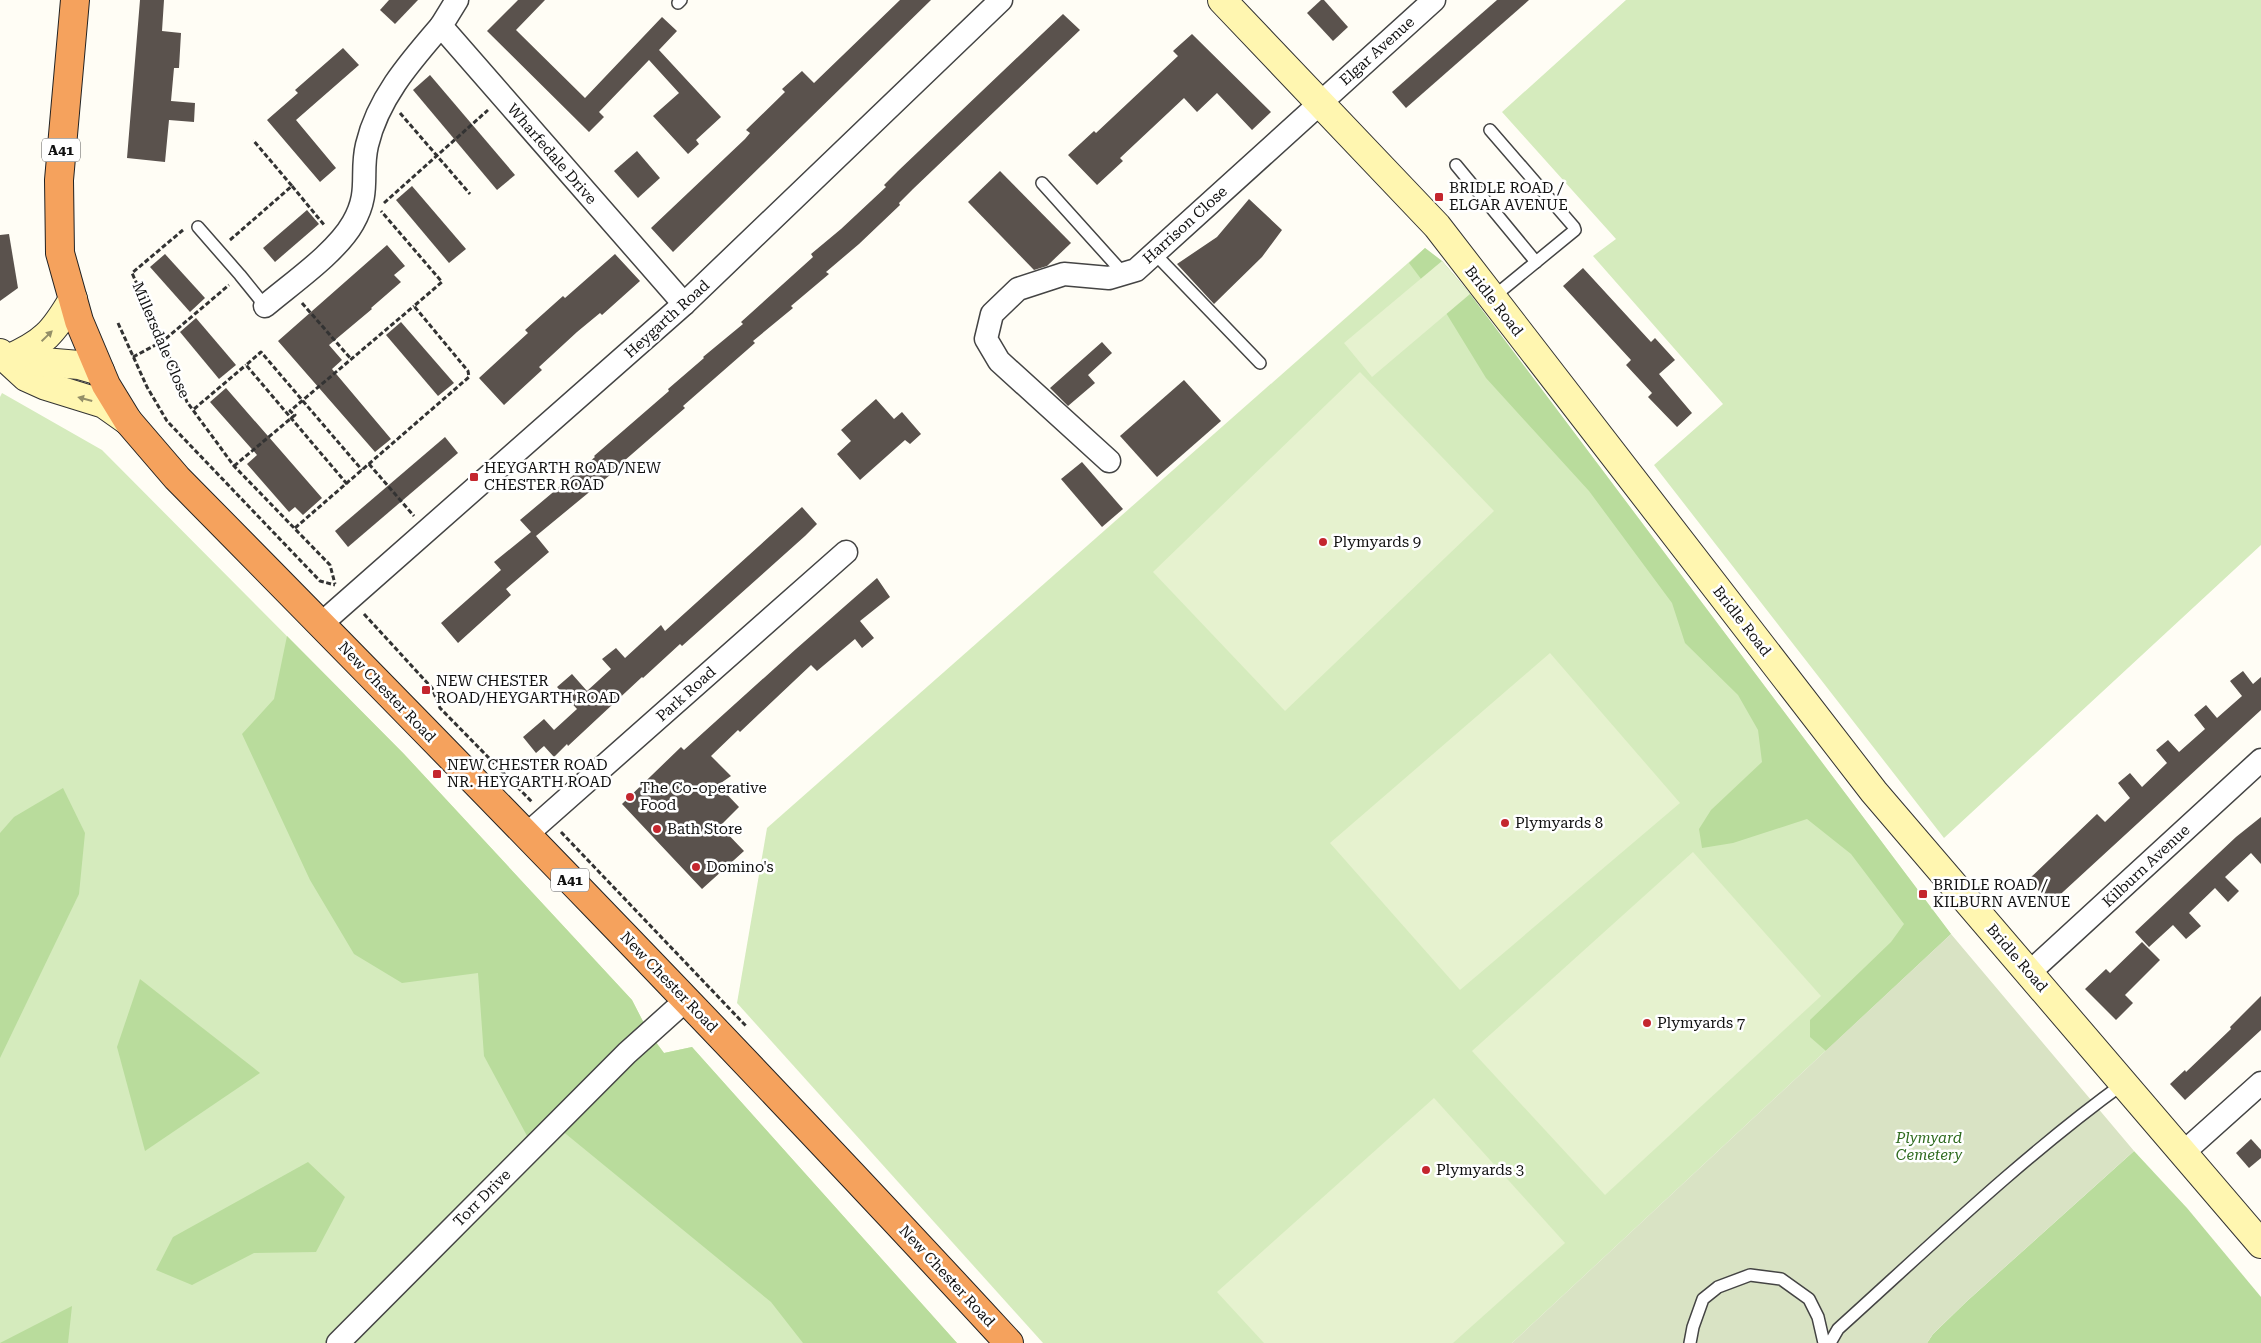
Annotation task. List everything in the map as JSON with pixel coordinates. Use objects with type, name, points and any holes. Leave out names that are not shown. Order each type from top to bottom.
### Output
[{"type":"highway","name":"New Chester Road","points":[[76,0],[59,180],[60,253],[79,321],[100,370],[128,422],[177,478],[321,624],[861,1182],[1009,1343]]},
{"type":"street","points":[[265,306],[339,243],[354,221],[365,193],[367,146],[385,97],[409,62],[441,26],[457,0]]},
{"type":"street","name":"Heygarth Road","points":[[321,624],[343,592],[426,532],[684,304],[1001,0]]},
{"type":"street","name":"Bridle Road","points":[[1222,0],[1437,226],[1874,792],[2261,1244]]},
{"type":"street","name":"Elgar Avenue","points":[[1320,102],[1434,0]]},
{"type":"street","name":"Wharfedale Drive","points":[[441,26],[684,304]]},
{"type":"street","name":"Harrison Close","points":[[1109,461],[999,361],[986,339],[992,314],[1018,289],[1064,274],[1109,278],[1136,270],[1320,102]]},
{"type":"street","points":[[4,356],[33,348],[43,340],[58,324],[73,299]]},
{"type":"street","points":[[4,356],[79,365],[100,370]]},
{"type":"street","points":[[4,356],[26,377],[46,386],[104,404],[128,422]]},
{"type":"street","name":"Park Road","points":[[526,835],[846,552]]},
{"type":"street","name":"Kilburn Avenue","points":[[2030,972],[2261,760]]},
{"type":"street","name":"Torr Drive","points":[[338,1343],[627,1052],[686,1000]]},
{"type":"street","points":[[2184,1152],[2261,1083]]},
{"type":"lane","points":[[1490,130],[1575,230],[1492,298]]},
{"type":"lane","points":[[1456,165],[1536,262]]},
{"type":"lane","points":[[1042,183],[1124,274]]},
{"type":"lane","points":[[198,227],[265,306]]},
{"type":"lane","points":[[1154,253],[1260,363]]},
{"type":"lane","points":[[1830,1343],[1838,1330],[1984,1198],[2072,1121],[2124,1083]]},
{"type":"lane","points":[[1690,1343],[1693,1327],[1703,1299],[1718,1287],[1750,1275],[1781,1279],[1809,1299],[1818,1317],[1824,1343]]},
{"type":"path","points":[[385,97],[470,194]]},
{"type":"path","points":[[234,466],[295,415],[290,411],[442,282],[378,208],[503,97]]},
{"type":"path","points":[[254,140],[339,243]]},
{"type":"path","points":[[218,250],[292,186]]},
{"type":"path","name":"Millersdale Close","points":[[198,227],[182,230],[132,273],[163,341],[187,402],[234,466],[330,565],[343,592]]},
{"type":"path","points":[[133,357],[163,341],[240,275]]},
{"type":"path","points":[[287,287],[351,359]]},
{"type":"path","points":[[295,528],[469,377],[468,371],[414,306]]},
{"type":"path","points":[[118,323],[146,387],[167,421],[320,581],[343,592],[432,688],[440,708],[702,977],[749,1028]]},
{"type":"path","points":[[194,409],[261,352],[362,470]]},
{"type":"path","points":[[246,365],[347,484]]},
{"type":"path","points":[[369,464],[426,532]]},
{"type":"green space","points":[[1626,0],[2261,0],[2261,545],[1944,838],[1654,465],[1723,404],[1593,256],[1616,239],[1502,112]]},
{"type":"green space","points":[[1425,248],[1442,261],[1470,294],[1951,934],[1512,1343],[1043,1343],[737,1003],[767,828]]},
{"type":"green space","points":[[1425,248],[1442,261],[1470,294],[1951,934],[1826,1051],[1810,1037],[1810,1020],[1891,942],[1904,924],[1851,854],[1807,819],[1733,843],[1702,848],[1699,829],[1711,810],[1762,762],[1758,730],[1738,695],[1685,643],[1672,603],[1589,491],[1486,378],[1443,308],[1409,263]]},
{"type":"green space","points":[[1442,261],[1470,294],[1372,377],[1344,343]]},
{"type":"green space","name":"Plymyards 9","points":[[1360,372],[1494,511],[1285,711],[1153,572]]},
{"type":"green space","points":[[2,393],[102,450],[404,754],[632,1000],[649,1033],[664,1053],[692,1047],[957,1343],[0,1343],[0,397]]},
{"type":"green space","points":[[287,636],[404,754],[632,1000],[649,1033],[664,1053],[692,1047],[957,1343],[803,1343],[771,1302],[555,1125],[533,1147],[484,1056],[478,973],[402,983],[354,954],[310,880],[242,734],[274,699]]},
{"type":"green space","name":"Plymyards 8","points":[[1550,653],[1680,803],[1460,990],[1330,843]]},
{"type":"green space","points":[[63,788],[85,833],[79,894],[0,1058],[0,833],[14,817]]},
{"type":"green space","name":"Plymyards 7","points":[[1693,852],[1821,996],[1605,1195],[1472,1051]]},
{"type":"green space","name":"Plymyard Cemetery","points":[[1951,934],[2134,1151],[1966,1302],[1933,1334],[1927,1343],[1512,1343]]},
{"type":"green space","points":[[140,979],[260,1073],[145,1151],[117,1047]]},
{"type":"green space","name":"Plymyards 3","points":[[1434,1098],[1565,1243],[1453,1343],[1264,1343],[1217,1292]]},
{"type":"green space","points":[[2134,1151],[2187,1208],[2261,1297],[2261,1343],[1927,1343],[1933,1334],[1966,1302]]},
{"type":"green space","points":[[308,1162],[345,1197],[316,1252],[254,1253],[192,1285],[156,1270],[173,1237]]},
{"type":"green space","points":[[72,1306],[68,1343],[0,1343]]},
{"type":"building","points":[[140,0],[164,0],[162,31],[181,33],[179,68],[174,68],[171,101],[195,103],[194,122],[169,120],[165,162],[127,158]]},
{"type":"building","points":[[389,0],[418,0],[395,24],[380,10]]},
{"type":"building","points":[[518,0],[545,0],[516,30],[585,98],[662,17],[677,31],[659,50],[721,117],[696,140],[699,144],[688,154],[653,116],[679,93],[649,60],[599,112],[604,117],[589,132],[487,31]]},
{"type":"building","points":[[900,0],[931,0],[673,252],[651,228],[745,139],[750,133],[746,130],[785,92],[782,89],[802,71],[814,83]]},
{"type":"building","points":[[1321,0],[1324,0],[1348,27],[1333,41],[1307,13]]},
{"type":"building","points":[[1497,0],[1529,0],[1406,108],[1392,92]]},
{"type":"building","points":[[1063,14],[1080,30],[913,189],[899,203],[900,205],[826,272],[829,274],[791,306],[793,308],[753,341],[755,343],[683,406],[685,408],[610,475],[536,536],[549,552],[506,589],[511,595],[458,643],[441,623],[501,570],[494,562],[531,532],[520,520],[595,457],[669,391],[668,389],[703,357],[743,324],[741,322],[813,257],[811,254],[886,187],[884,185],[898,171]]},
{"type":"building","points":[[1192,34],[1271,112],[1252,130],[1217,93],[1197,112],[1184,98],[1120,158],[1123,161],[1097,185],[1068,155],[1094,131],[1096,133],[1178,56],[1173,51]]},
{"type":"building","points":[[343,48],[359,65],[296,120],[336,168],[320,182],[267,120],[298,93],[295,90]]},
{"type":"building","points":[[430,75],[515,175],[497,190],[413,90]]},
{"type":"building","points":[[637,151],[660,178],[638,198],[614,171]]},
{"type":"building","points":[[1000,171],[1071,243],[1047,266],[1034,270],[968,202]]},
{"type":"building","points":[[412,186],[466,249],[449,263],[396,200]]},
{"type":"building","points":[[1249,199],[1282,230],[1262,257],[1214,304],[1177,264],[1217,237]]},
{"type":"building","points":[[307,210],[319,224],[275,262],[263,248]]},
{"type":"building","points":[[9,234],[18,288],[0,301],[0,235]]},
{"type":"building","points":[[387,245],[405,266],[394,275],[401,282],[329,345],[342,360],[332,369],[391,439],[375,452],[278,341]]},
{"type":"building","points":[[165,254],[205,298],[190,312],[150,267]]},
{"type":"building","points":[[615,254],[640,281],[602,315],[600,313],[577,332],[539,367],[542,370],[504,405],[479,378],[528,333],[525,330]]},
{"type":"building","points":[[1583,268],[1651,342],[1655,338],[1675,360],[1659,374],[1692,413],[1677,427],[1648,397],[1652,393],[1626,365],[1631,360],[1563,286]]},
{"type":"building","points":[[196,318],[236,365],[219,379],[180,332]]},
{"type":"building","points":[[401,322],[454,383],[438,396],[386,335]]},
{"type":"building","points":[[1102,342],[1112,353],[1088,375],[1095,383],[1068,406],[1050,388]]},
{"type":"building","points":[[1184,380],[1221,421],[1157,477],[1120,436]]},
{"type":"building","points":[[226,388],[322,498],[303,515],[295,507],[289,512],[247,464],[257,455],[210,402]]},
{"type":"building","points":[[876,399],[894,419],[902,412],[921,434],[910,444],[905,440],[860,480],[837,454],[851,441],[841,430]]},
{"type":"building","points":[[445,437],[458,453],[348,547],[335,531]]},
{"type":"building","points":[[1082,462],[1123,509],[1102,527],[1061,479]]},
{"type":"building","points":[[802,507],[817,524],[805,536],[682,646],[680,644],[642,677],[568,746],[567,744],[554,757],[544,746],[536,753],[523,737],[544,719],[554,730],[577,709],[557,687],[572,674],[587,691],[611,669],[602,659],[616,648],[625,658],[661,625],[665,631]]},
{"type":"building","points":[[877,578],[890,597],[860,621],[874,638],[862,648],[855,639],[817,671],[811,665],[740,732],[738,730],[711,756],[731,776],[718,785],[739,807],[720,826],[744,851],[702,889],[622,804],[681,747],[684,750]]},
{"type":"building","points":[[2243,671],[2253,684],[2261,677],[2261,710],[2051,903],[2028,880],[2097,814],[2105,822],[2130,798],[2118,783],[2130,773],[2142,787],[2167,763],[2156,750],[2168,740],[2179,752],[2205,729],[2194,715],[2206,705],[2217,718],[2242,696],[2230,681]]},
{"type":"building","points":[[2261,817],[2261,864],[2251,853],[2225,877],[2239,891],[2228,902],[2215,888],[2189,913],[2201,926],[2186,939],[2173,925],[2149,947],[2135,932],[2236,837]]},
{"type":"building","points":[[2142,942],[2160,960],[2125,995],[2133,1003],[2116,1020],[2085,989],[2106,969],[2110,973]]},
{"type":"building","points":[[2261,996],[2261,1030],[2185,1100],[2170,1084],[2185,1070],[2186,1072],[2231,1029],[2230,1027]]},
{"type":"building","points":[[2251,1139],[2261,1150],[2261,1158],[2249,1168],[2236,1153]]},
{"type":"place","name":"BRIDLE ROAD / ELGAR AVENUE","points":[[1439,197]]},
{"type":"place","name":"HEYGARTH ROAD/NEW CHESTER ROAD","points":[[474,477]]},
{"type":"place","name":"Plymyards 9","points":[[1323,542]]},
{"type":"place","name":"NEW CHESTER ROAD/HEYGARTH ROAD","points":[[426,690]]},
{"type":"place","name":"NEW CHESTER ROAD NR. HEYGARTH ROAD","points":[[437,774]]},
{"type":"place","name":"The Co-operative Food","points":[[630,797]]},
{"type":"place","name":"Plymyards 8","points":[[1505,823]]},
{"type":"place","name":"Bath Store","points":[[657,829]]},
{"type":"place","name":"Domino's","points":[[696,867]]},
{"type":"place","name":"BRIDLE ROAD / KILBURN AVENUE","points":[[1923,894]]},
{"type":"place","name":"Plymyards 7","points":[[1647,1023]]},
{"type":"place","name":"Plymyards 3","points":[[1426,1170]]}]
